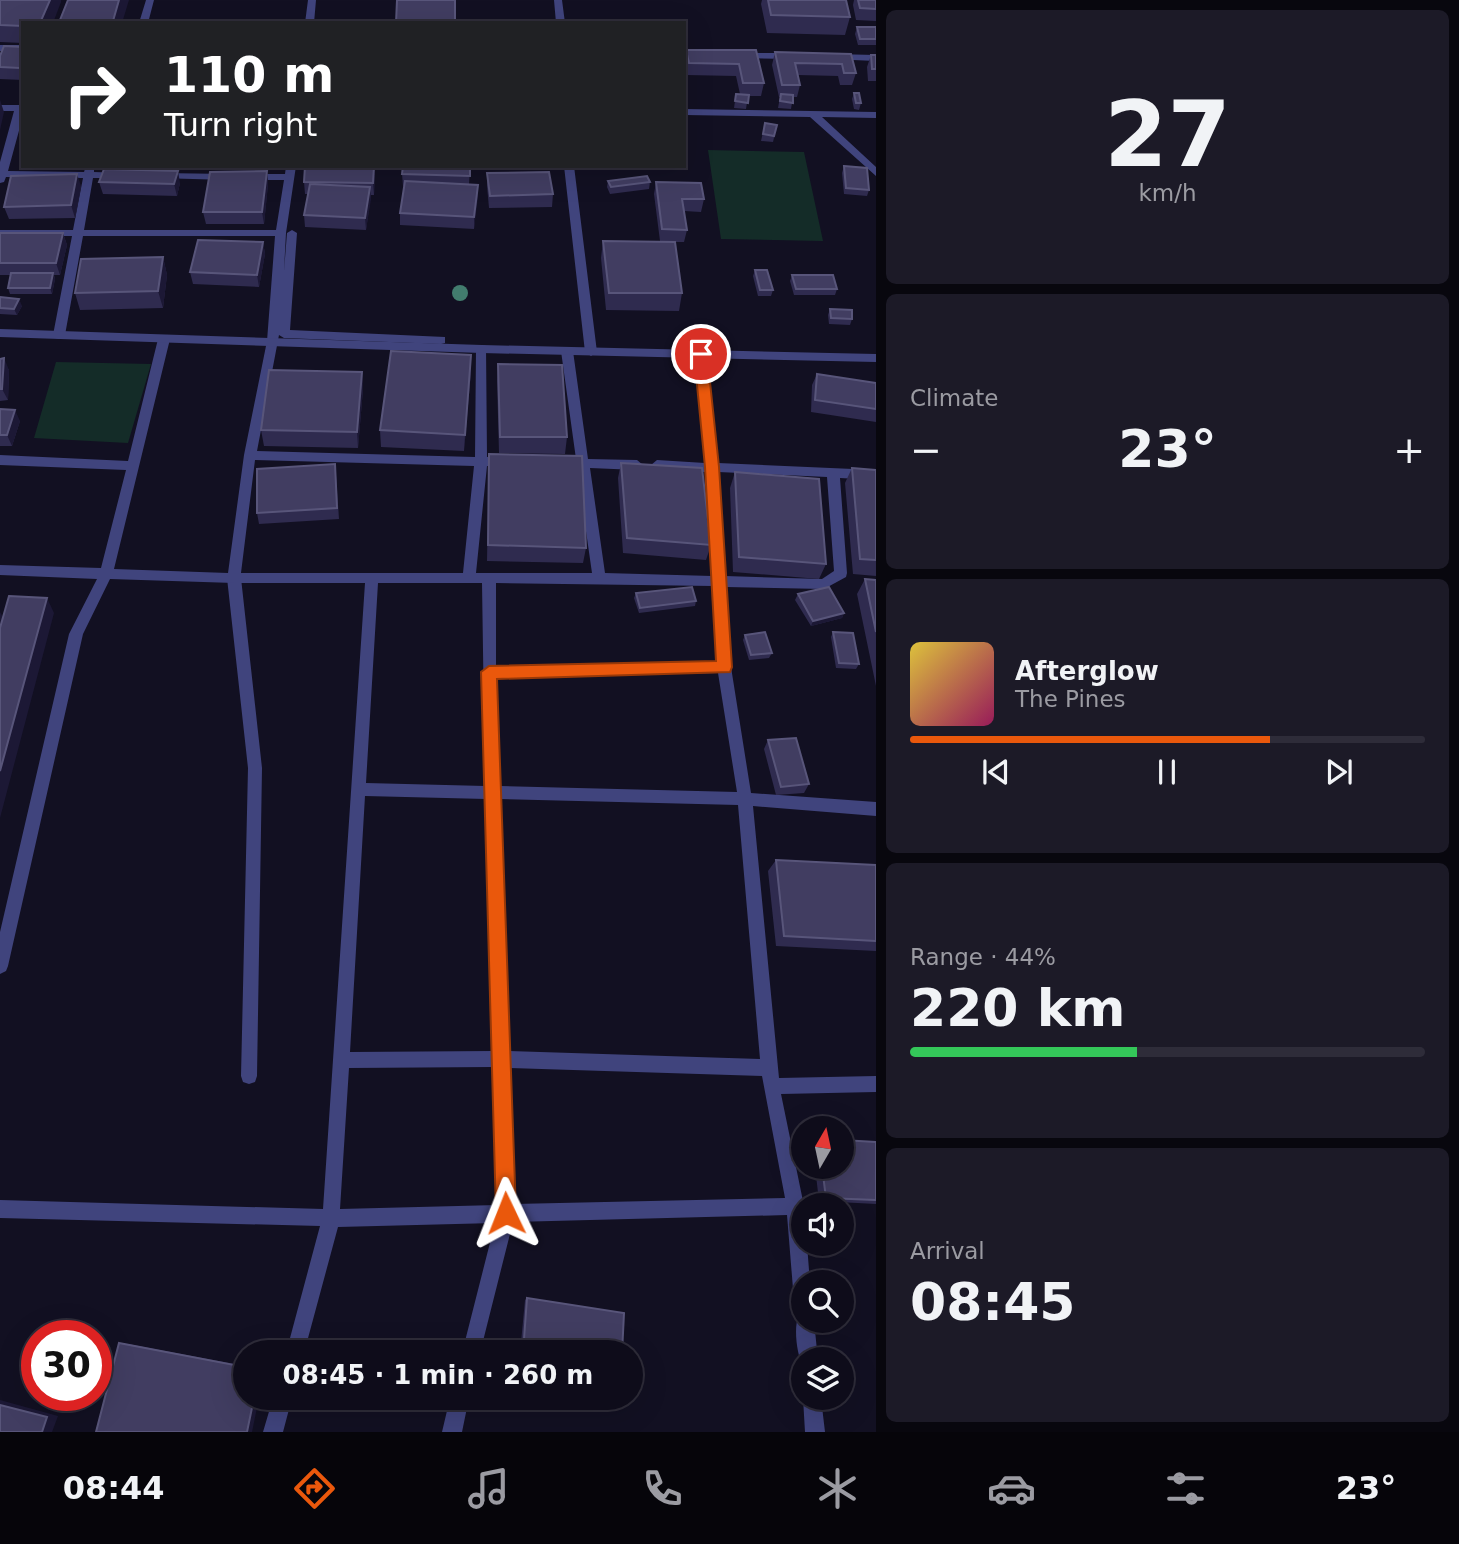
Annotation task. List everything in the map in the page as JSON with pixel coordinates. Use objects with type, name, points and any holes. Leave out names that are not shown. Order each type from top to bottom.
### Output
[{"type":"street","points":[[144,21],[150,0]]},
{"type":"street","points":[[309,21],[312,0]]},
{"type":"street","points":[[558,0],[561,21]]},
{"type":"street","points":[[0,48],[21,48]]},
{"type":"street","points":[[725,55],[808,57]]},
{"type":"street","points":[[821,57],[876,58]]},
{"type":"street","points":[[0,108],[21,108],[1,176],[89,170],[129,176]]},
{"type":"street","points":[[686,112],[876,115]]},
{"type":"street","points":[[813,114],[876,174]]},
{"type":"street","points":[[569,168],[591,352]]},
{"type":"street","points":[[59,334],[89,170]]},
{"type":"street","points":[[142,176],[290,172],[284,334],[441,340]]},
{"type":"street","points":[[0,233],[286,233]]},
{"type":"street","points":[[249,1076],[255,768],[234,578],[250,455],[273,341],[286,233]]},
{"type":"street","points":[[0,333],[482,349],[876,358]]},
{"type":"street","points":[[0,967],[76,634],[107,572],[164,339]]},
{"type":"street","points":[[470,578],[481,461],[482,349]]},
{"type":"street","points":[[567,351],[599,579]]},
{"type":"street","points":[[701,354],[712,467],[724,667],[745,799],[770,1077],[792,1193]]},
{"type":"street","points":[[250,455],[519,462]]},
{"type":"street","points":[[0,460],[133,467]]},
{"type":"street","points":[[545,463],[876,475]]},
{"type":"street","points":[[0,570],[234,578],[599,579],[824,584],[835,580],[841,573],[832,473]]},
{"type":"street","points":[[298,1340],[331,1218],[372,578]]},
{"type":"street","points":[[474,1340],[506,1213],[489,672],[489,579]]},
{"type":"street","points":[[489,672],[724,667]]},
{"type":"street","points":[[359,789],[745,799],[876,809]]},
{"type":"street","points":[[340,1060],[501,1059],[876,1084]]},
{"type":"street","points":[[0,1209],[331,1218],[791,1206]]},
{"type":"street","points":[[273,1432],[279,1410]]},
{"type":"street","points":[[452,1432],[457,1410]]},
{"type":"street","points":[[813,1410],[815,1432]]},
{"type":"green space","points":[[708,150],[804,152],[823,241],[721,239]]},
{"type":"green space","points":[[56,362],[151,364],[128,443],[34,438]]},
{"type":"building","points":[[0,0],[50,0],[41,21],[21,21],[21,26],[0,25]]},
{"type":"building","points":[[68,0],[119,0],[113,21],[60,20]]},
{"type":"building","points":[[397,0],[455,0],[455,21],[396,21]]},
{"type":"building","points":[[768,0],[846,0],[850,17],[771,15]]},
{"type":"building","points":[[858,0],[876,0],[876,9],[860,8]]},
{"type":"building","points":[[857,27],[876,27],[876,39],[860,39]]},
{"type":"building","points":[[4,46],[21,47],[20,68],[0,67]]},
{"type":"building","points":[[686,50],[756,50],[764,83],[743,83],[739,64],[689,63]]},
{"type":"building","points":[[775,52],[851,54],[856,73],[844,73],[842,64],[795,63],[800,85],[782,85]]},
{"type":"building","points":[[871,55],[876,55],[876,69],[872,69]]},
{"type":"building","points":[[854,93],[859,93],[861,103],[856,103]]},
{"type":"building","points":[[736,94],[749,95],[748,103],[735,101]]},
{"type":"building","points":[[781,94],[793,95],[793,103],[780,101]]},
{"type":"building","points":[[765,123],[777,125],[774,136],[763,134]]},
{"type":"building","points":[[844,166],[867,168],[869,190],[846,188]]},
{"type":"building","points":[[305,168],[374,168],[373,183],[304,182]]},
{"type":"building","points":[[403,168],[470,168],[470,176],[402,174]]},
{"type":"building","points":[[104,169],[178,171],[174,184],[99,182]]},
{"type":"building","points":[[267,171],[262,212],[203,212],[210,172]]},
{"type":"building","points":[[549,172],[553,194],[490,196],[487,173]]},
{"type":"building","points":[[77,174],[71,205],[4,207],[11,176]]},
{"type":"building","points":[[647,176],[650,182],[611,187],[608,181]]},
{"type":"building","points":[[405,181],[478,185],[474,217],[400,213]]},
{"type":"building","points":[[656,182],[701,183],[704,199],[682,199],[687,230],[662,229]]},
{"type":"building","points":[[310,184],[370,187],[365,218],[304,215]]},
{"type":"building","points":[[0,233],[63,233],[56,263],[0,263]]},
{"type":"building","points":[[198,240],[263,242],[257,275],[190,272]]},
{"type":"building","points":[[603,241],[675,242],[682,293],[609,293]]},
{"type":"building","points":[[163,257],[158,291],[75,293],[81,259]]},
{"type":"building","points":[[755,270],[767,270],[773,290],[760,290]]},
{"type":"building","points":[[11,273],[53,273],[50,288],[8,288]]},
{"type":"building","points":[[792,275],[833,275],[837,289],[796,289]]},
{"type":"building","points":[[0,297],[19,299],[14,309],[0,308]]},
{"type":"building","points":[[830,309],[852,310],[852,319],[831,318]]},
{"type":"building","points":[[391,351],[471,355],[465,435],[380,430]]},
{"type":"building","points":[[4,358],[2,389],[0,389],[0,359]]},
{"type":"building","points":[[498,364],[562,365],[567,437],[500,437]]},
{"type":"building","points":[[269,370],[362,372],[357,432],[261,430]]},
{"type":"building","points":[[817,374],[876,383],[876,409],[815,400]]},
{"type":"building","points":[[0,409],[15,410],[7,435],[0,435]]},
{"type":"building","points":[[489,454],[582,456],[586,548],[488,545]]},
{"type":"building","points":[[621,463],[702,468],[711,545],[627,538]]},
{"type":"building","points":[[335,464],[337,508],[257,513],[257,469]]},
{"type":"building","points":[[852,468],[876,470],[876,560],[860,559]]},
{"type":"building","points":[[735,472],[819,479],[826,564],[739,557]]},
{"type":"building","points":[[865,579],[876,580],[876,632]]},
{"type":"building","points":[[692,587],[696,601],[640,608],[636,593]]},
{"type":"building","points":[[829,587],[844,613],[813,621],[798,594]]},
{"type":"building","points":[[9,596],[47,598],[0,771],[0,628]]},
{"type":"building","points":[[765,632],[772,653],[751,655],[745,635]]},
{"type":"building","points":[[833,632],[853,633],[859,664],[839,663]]},
{"type":"building","points":[[796,738],[809,784],[781,787],[768,740]]},
{"type":"building","points":[[776,860],[876,865],[876,941],[784,936]]},
{"type":"building","points":[[854,1141],[876,1142],[876,1200],[854,1199],[854,1193],[825,1193],[824,1180],[854,1180]]},
{"type":"building","points":[[527,1298],[624,1313],[623,1340],[524,1340]]},
{"type":"building","points":[[119,1343],[233,1365],[233,1410],[252,1410],[247,1432],[96,1432],[101,1411],[112,1411],[112,1370]]},
{"type":"building","points":[[0,1405],[47,1417],[42,1432],[0,1432]]},
{"type":"route","points":[[506,1213],[489,672],[724,667],[712,467],[701,354]]}]
